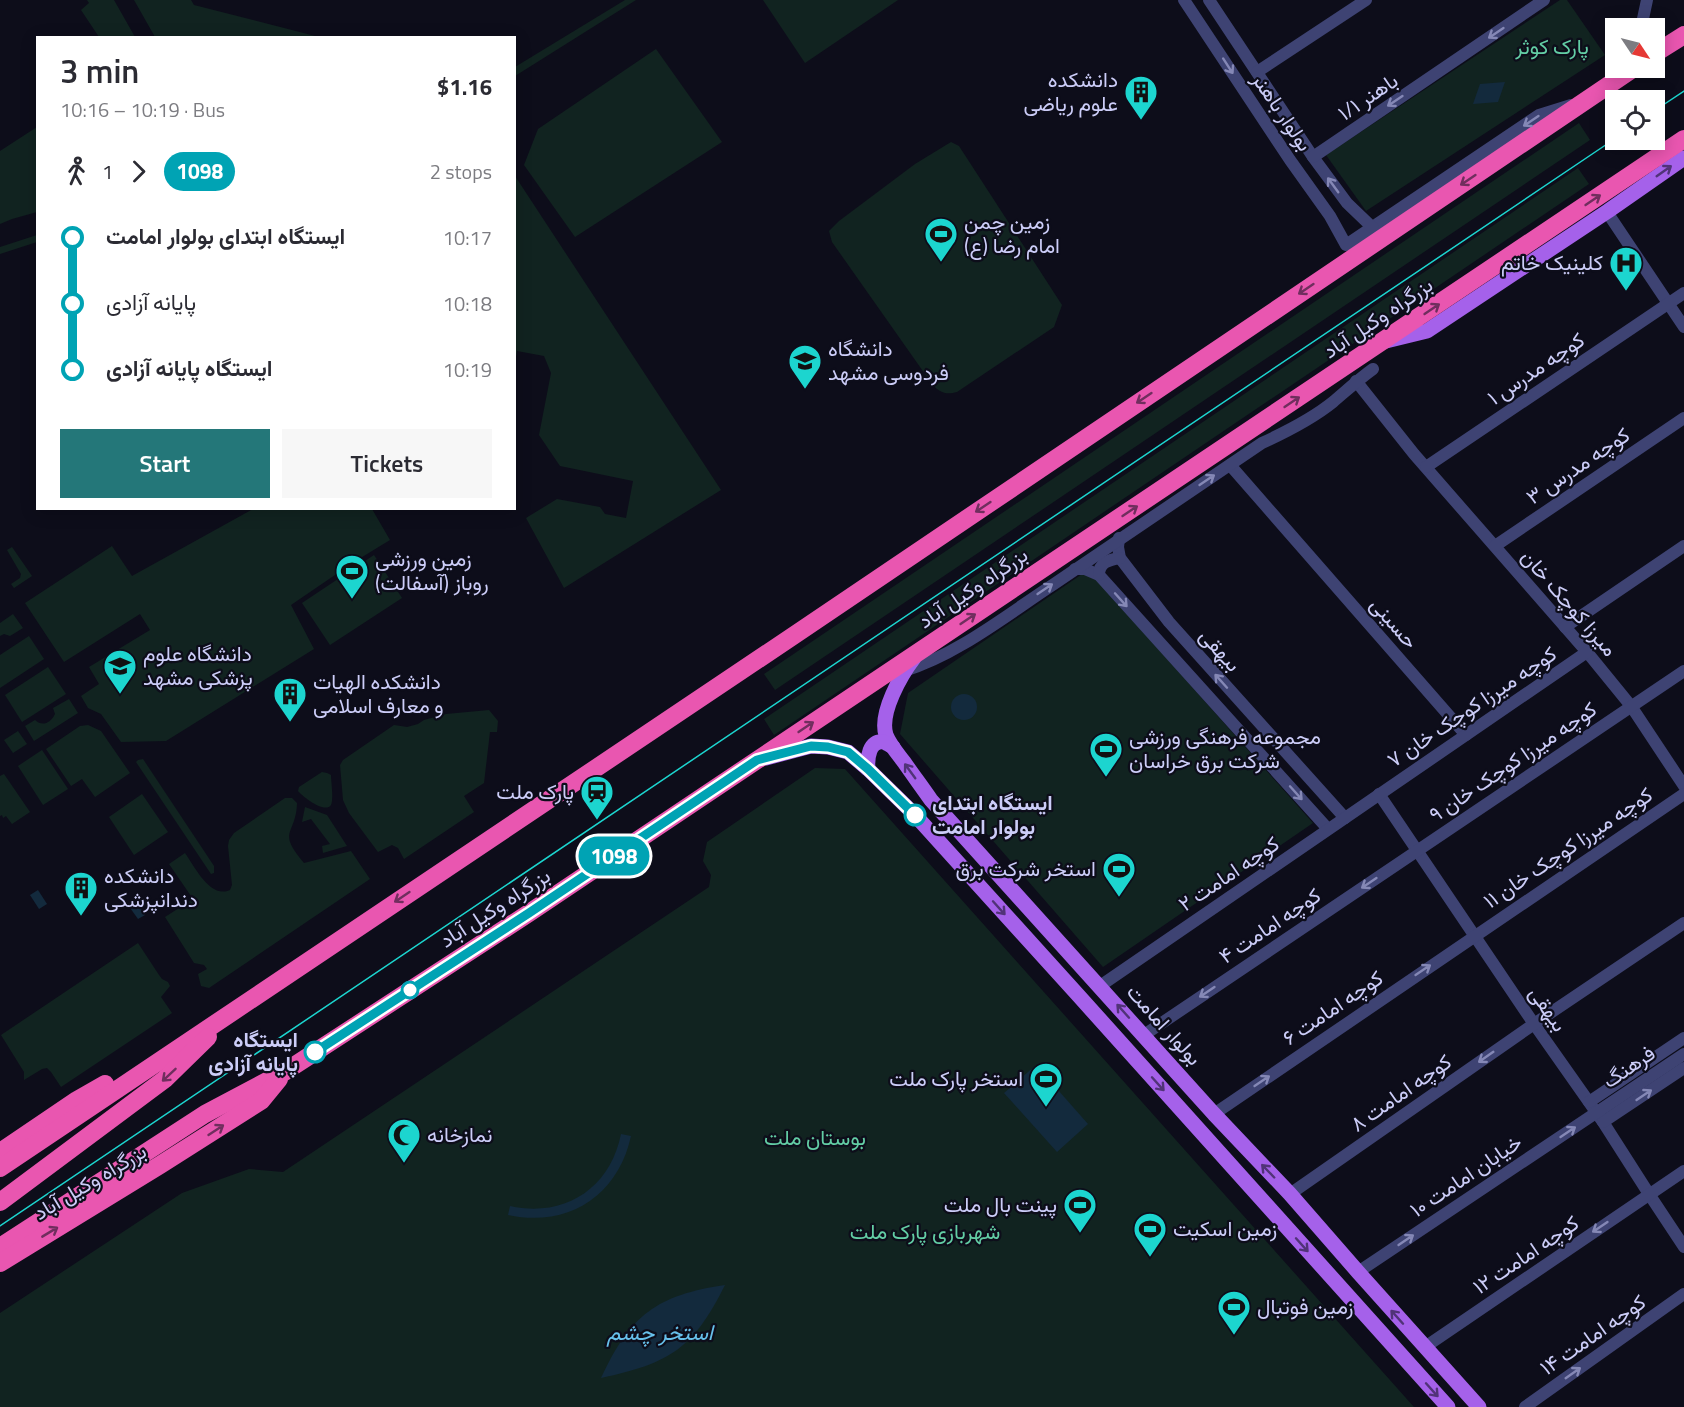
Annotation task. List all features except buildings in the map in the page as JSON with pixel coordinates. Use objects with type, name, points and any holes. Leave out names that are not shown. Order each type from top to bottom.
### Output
[{"type":"highway","points":[[1665,47],[1684,35]]},
{"type":"highway","name":"بزرگراه وکیل آباد","points":[[0,1168],[1619,78]]},
{"type":"highway","name":"بزرگراه وکیل آباد","points":[[0,1247],[205,1114],[286,1071],[529,913],[1684,139]]},
{"type":"highway","points":[[1423,194],[1444,196]]},
{"type":"highway","points":[[0,1152],[77,1100],[242,1005]]},
{"type":"highway","name":"بزرگراه وکیل آباد","points":[[0,1202],[165,1079],[242,1005]]},
{"type":"highway","name":"بزرگراه وکیل آباد","points":[[0,1263],[261,1101],[286,1071]]},
{"type":"main road","points":[[1383,342],[1427,331],[1684,158]]},
{"type":"main road","name":"بولوار امامت","points":[[919,651],[904,671],[894,691],[886,716],[885,733],[931,800],[1214,1114],[1290,1194],[1479,1407]]},
{"type":"main road","points":[[868,769],[868,754],[873,746],[885,742],[893,747]]},
{"type":"main road","name":"بولوار امامت","points":[[757,760],[811,746],[828,747],[848,752],[868,769],[915,815],[1448,1407]]},
{"type":"street","name":"بولوار باهنر","points":[[1184,0],[1330,216],[1346,245],[1373,228],[1347,203],[1313,157],[1209,0]]},
{"type":"street","points":[[1257,72],[1366,0]]},
{"type":"street","name":"باهنر ۱/۱","points":[[1313,157],[1544,0]]},
{"type":"street","points":[[1643,18],[1647,0]]},
{"type":"street","points":[[1207,34],[1224,22]]},
{"type":"street","points":[[1373,228],[1539,115],[1586,100],[1608,78]]},
{"type":"street","points":[[1330,216],[1340,214],[1347,203]]},
{"type":"street","points":[[1608,211],[1684,327]]},
{"type":"street","name":"کوچه مدرس ۱","points":[[1426,467],[1684,293]]},
{"type":"street","points":[[904,671],[944,655],[993,625],[1262,443],[1325,408],[1373,369]]},
{"type":"street","name":"میرزا کوچک خان","points":[[1356,381],[1414,454],[1632,706],[1684,786]]},
{"type":"street","name":"کوچه مدرس ۳","points":[[1495,546],[1684,418]]},
{"type":"street","name":"حسینی","points":[[1230,465],[1466,735]]},
{"type":"street","points":[[1099,575],[1103,564],[1120,558],[1119,538]]},
{"type":"street","points":[[1565,627],[1684,546]]},
{"type":"street","name":"بیهقی","points":[[1120,558],[1169,622],[1345,818]]},
{"type":"street","points":[[1075,569],[1085,569],[1099,575],[1329,829]]},
{"type":"street","name":"کوچه میرزا کوچک خان ۷","points":[[1379,794],[1587,652]]},
{"type":"street","name":"کوچه میرزا کوچک خان ۹","points":[[1417,850],[1684,671]]},
{"type":"street","points":[[1228,718],[1244,705]]},
{"type":"street","name":"بیهقی","points":[[1379,794],[1596,1112],[1684,1246]]},
{"type":"street","name":"کوچه امامت ۲","points":[[1100,986],[1379,794]]},
{"type":"street","name":"کوچه میرزا کوچک خان ۱۱","points":[[1474,935],[1684,794]]},
{"type":"street","name":"کوچه امامت ۴","points":[[1144,1035],[1417,850]]},
{"type":"street","name":"کوچه امامت ۸","points":[[1290,1194],[1684,923]]},
{"type":"street","name":"کوچه امامت ۶","points":[[1214,1114],[1474,935]]},
{"type":"street","points":[[1596,1112],[1684,1038]]},
{"type":"street","name":"فرهنگ","points":[[1596,1112],[1684,1054]]},
{"type":"street","points":[[1596,1112],[1684,1068]]},
{"type":"street","name":"خیابان امامت ۱۰","points":[[1358,1272],[1596,1112]]},
{"type":"street","name":"کوچه امامت ۱۲","points":[[1425,1347],[1684,1171]]},
{"type":"street","name":"کوچه امامت ۱۴","points":[[1525,1407],[1684,1294]]},
{"type":"green space","points":[[87,0],[114,0],[134,36],[98,36],[81,10],[89,3]]},
{"type":"green space","points":[[134,0],[191,0],[194,5],[315,36],[154,36]]},
{"type":"green space","points":[[625,0],[636,0],[516,75],[516,66]]},
{"type":"green space","points":[[763,0],[898,0],[805,63]]},
{"type":"green space","name":"پارک کوثر","points":[[1560,0],[1567,0],[1605,55],[1366,211],[1326,155]]},
{"type":"green space","points":[[656,49],[722,142],[575,237],[524,165],[538,129]]},
{"type":"green space","points":[[1579,123],[1590,140],[775,690],[764,674]]},
{"type":"green space","points":[[36,128],[36,212],[0,224],[0,151]]},
{"type":"green space","name":"زمین چمن امام رضا (ع)","points":[[951,142],[959,146],[1062,305],[1054,327],[957,392],[950,393],[941,391],[932,384],[832,242],[829,231],[915,164]]},
{"type":"green space","points":[[1578,168],[1589,184],[774,735],[764,719]]},
{"type":"green space","points":[[516,178],[721,490],[564,588],[526,518],[557,499],[600,507],[605,514],[626,518],[633,481],[560,466],[539,435],[551,373],[544,356],[517,351],[516,357]]},
{"type":"green space","points":[[36,235],[36,242],[0,254],[0,247]]},
{"type":"green space","points":[[251,510],[373,510],[390,540],[291,605],[314,649],[166,741],[121,742],[101,714],[88,708],[81,696],[99,684],[89,667],[150,630],[140,614],[64,662],[25,603],[112,546],[132,576]]},
{"type":"green space","points":[[12,547],[32,576],[14,588],[11,584],[20,578],[21,574],[7,550]]},
{"type":"green space","name":"زمین ورزشی روباز (آسفالت)","points":[[374,555],[402,598],[330,645],[302,603]]},
{"type":"green space","name":"مجموعه فرهنگی ورزشی شرکت برق خراسان","points":[[1088,570],[1313,823],[1103,967],[900,734],[908,693]]},
{"type":"green space","points":[[13,614],[23,628],[10,636],[4,634],[0,636],[0,623]]},
{"type":"green space","points":[[29,636],[44,659],[0,688],[0,655]]},
{"type":"green space","points":[[48,667],[66,694],[22,722],[5,695]]},
{"type":"green space","points":[[69,699],[78,713],[34,741],[25,726],[35,720],[43,724],[49,722],[55,714],[53,708]]},
{"type":"green space","points":[[489,710],[498,721],[497,732],[490,732],[484,783],[464,796],[474,812],[404,859],[398,848],[392,845],[378,852],[349,813],[343,800],[340,765],[343,760],[394,725],[407,727],[446,714]]},
{"type":"green space","points":[[88,725],[101,731],[130,773],[95,797],[82,779],[71,786],[46,749],[80,726]]},
{"type":"green space","points":[[18,731],[27,744],[13,753],[4,740]]},
{"type":"green space","points":[[42,750],[68,789],[43,805],[18,766]]},
{"type":"green space","points":[[143,759],[214,866],[214,873],[211,874],[136,762]]},
{"type":"green space","name":"بوستان ملت","points":[[815,768],[845,769],[1414,1407],[0,1407],[0,1313],[182,1193],[249,1169],[283,1172],[709,887],[711,875],[703,861],[707,842]]},
{"type":"green space","points":[[322,772],[331,775],[332,799],[328,807],[314,804],[298,791],[299,787]]},
{"type":"green space","points":[[4,774],[30,812],[12,824],[6,816],[3,818],[2,815],[0,816],[0,776]]},
{"type":"green space","points":[[142,794],[168,832],[134,855],[109,817]]},
{"type":"green space","points":[[285,798],[292,798],[297,803],[289,838],[304,863],[351,851],[370,879],[209,988],[201,986],[198,974],[207,969],[204,965],[194,963],[165,917],[193,899],[169,864],[185,853],[210,886],[223,892],[230,890],[232,885],[229,840],[234,833]]},
{"type":"green space","points":[[305,807],[327,815],[347,846],[323,853],[322,846],[330,844],[311,819],[302,822]]},
{"type":"green space","points":[[138,943],[159,975],[170,986],[161,997],[172,1013],[61,1087],[47,1068],[24,1080],[24,1072],[1,1035]]},
{"type":"water","points":[[1505,82],[1498,102],[1473,104],[1480,84]]},
{"type":"water","points":[[964,694],[973,698],[977,707],[973,716],[964,720],[955,716],[951,707],[955,698]]},
{"type":"water","points":[[38,890],[47,904],[39,909],[30,895]]},
{"type":"water","points":[[135,900],[145,915],[138,919],[128,905]]},
{"type":"water","name":"استخر پارک ملت","points":[[1036,1065],[1088,1124],[1057,1152],[1004,1093]]},
{"type":"water","points":[[621,1134],[631,1136],[624,1157],[615,1175],[602,1191],[587,1203],[570,1212],[551,1217],[530,1218],[508,1215],[510,1206],[530,1209],[549,1208],[582,1195],[607,1170]]},
{"type":"water","name":"استخر چشم","points":[[725,1285],[702,1324],[677,1350],[645,1366],[601,1378],[623,1338],[648,1312],[681,1295]]},
{"type":"tram line","points":[[1665,104],[1684,91]]},
{"type":"tram line","points":[[0,1226],[1605,145]]},
{"type":"bus line","name":"1098","points":[[315,1052],[529,913],[757,760],[811,746],[848,752],[915,815]]},
{"type":"place","name":"دانشکده علوم ریاضی","points":[[1141,121]]},
{"type":"place","name":"زمین چمن امام رضا (ع)","points":[[941,263]]},
{"type":"place","name":"کلینیک خاتم","points":[[1626,292]]},
{"type":"place","name":"دانشگاه فردوسی مشهد","points":[[805,390]]},
{"type":"place","name":"زمین ورزشی روباز (آسفالت)","points":[[352,600]]},
{"type":"place","name":"دانشگاه علوم پزشکی مشهد","points":[[120,695]]},
{"type":"place","name":"دانشکده الهیات و معارف اسلامی","points":[[290,723]]},
{"type":"place","name":"مجموعه فرهنگی ورزشی شرکت برق خراسان","points":[[1106,778]]},
{"type":"place","name":"ایستگاه ابتدای بولوار امامت","points":[[915,815]]},
{"type":"place","name":"پارک ملت","points":[[597,821]]},
{"type":"place","name":"استخر شرکت برق","points":[[1119,898]]},
{"type":"place","name":"دانشکده دندانپزشکی","points":[[81,917]]},
{"type":"place","name":"ایستگاه پایانه آزادی","points":[[315,1052]]},
{"type":"place","name":"استخر پارک ملت","points":[[1046,1108]]},
{"type":"place","name":"نمازخانه","points":[[404,1164]]},
{"type":"place","name":"پینت بال ملت","points":[[1080,1234]]},
{"type":"place","name":"زمین اسکیت","points":[[1150,1258]]},
{"type":"place","name":"زمین فوتبال","points":[[1234,1336]]},
{"type":"park label","name":"شهربازی پارک ملت","points":[[925,1232]]}]
